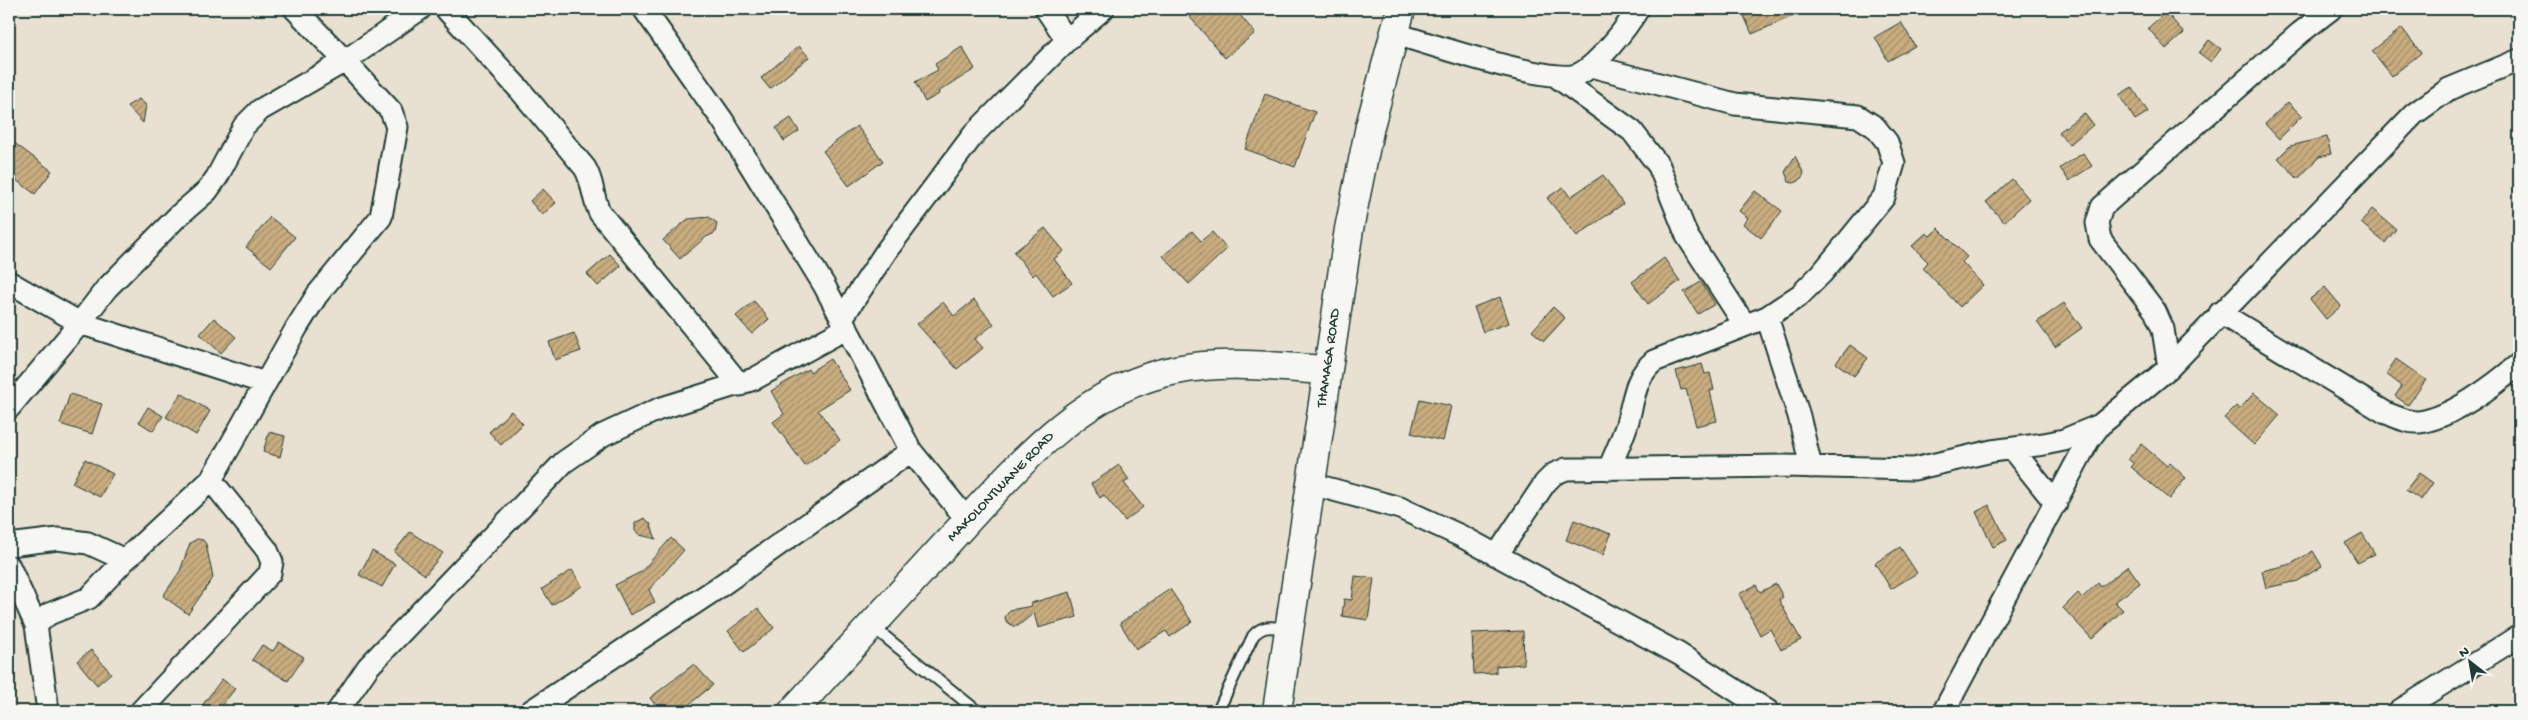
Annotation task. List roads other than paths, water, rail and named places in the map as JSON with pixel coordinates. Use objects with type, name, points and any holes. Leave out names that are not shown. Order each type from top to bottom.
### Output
[{"type":"main road","name":"THAMAGA ROAD","points":[[1277,711],[1312,484],[1326,370],[1349,229],[1370,126],[1397,21]]},
{"type":"main road","name":"MAKOLONTWANE ROAD","points":[[793,711],[1014,470],[1058,429],[1091,405],[1128,385],[1175,370],[1222,364],[1326,370]]},
{"type":"street","points":[[36,625],[49,614],[89,598],[125,560],[211,480],[317,295],[381,217],[397,127],[391,111],[295,9]]},
{"type":"street","points":[[9,408],[106,289],[178,216],[207,191],[217,177],[244,126],[260,110],[345,61],[420,9]]},
{"type":"street","points":[[446,9],[520,90],[585,168],[591,178],[594,202],[600,213],[740,385]]},
{"type":"street","points":[[644,9],[723,121],[824,285],[911,451],[968,521]]},
{"type":"street","points":[[1046,9],[1067,40]]},
{"type":"street","points":[[338,711],[368,667],[564,462],[603,435],[659,409],[740,385],[844,323],[887,250],[974,134],[1067,40],[1103,9]]},
{"type":"street","points":[[1397,21],[1516,68],[1557,77],[1579,74],[1591,66],[1638,9]]},
{"type":"street","points":[[2169,368],[2163,329],[2155,311],[2100,238],[2097,223],[2102,207],[2300,33],[2331,9]]},
{"type":"street","points":[[1944,711],[2088,441],[2100,425],[2169,368],[2414,114],[2450,89],[2519,60]]},
{"type":"street","points":[[1591,66],[1735,104],[1858,116],[1875,127],[1887,142],[1894,163],[1884,197],[1822,273],[1800,295],[1766,317],[1654,361],[1644,369],[1637,380],[1621,440],[1609,468]]},
{"type":"street","points":[[1557,77],[1632,131],[1659,166],[1688,236],[1745,325]]},
{"type":"street","points":[[9,282],[80,323],[265,383]]},
{"type":"street","points":[[2220,313],[2386,413],[2404,420],[2419,422],[2436,417],[2482,394],[2519,364]]},
{"type":"street","points":[[1766,317],[1799,416],[1811,467]]},
{"type":"street","points":[[1497,555],[1545,484],[1554,474],[1566,469],[1811,467],[1914,469],[2064,440],[2100,425]]},
{"type":"street","points":[[2012,449],[2056,504]]},
{"type":"street","points":[[531,711],[716,588],[911,451]]},
{"type":"street","points":[[141,711],[270,574],[272,562],[267,550],[211,480]]},
{"type":"street","points":[[1312,484],[1400,508],[1497,555],[1679,654],[1768,711]]},
{"type":"street","points":[[9,546],[58,538],[88,543],[125,560]]},
{"type":"street","points":[[9,566],[36,625],[48,711]]},
{"type":"street","points":[[2399,711],[2519,636]]},
{"type":"lane","points":[[872,625],[977,711]]},
{"type":"lane","points":[[1218,711],[1253,636],[1259,629],[1266,626],[1290,629]]}]
